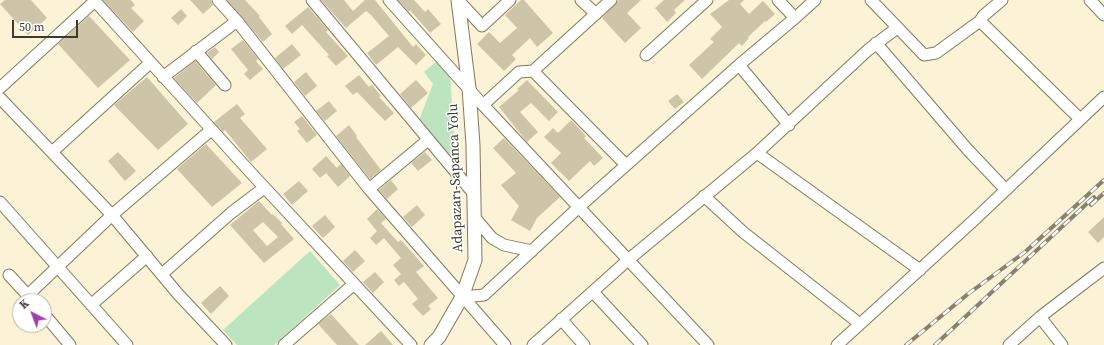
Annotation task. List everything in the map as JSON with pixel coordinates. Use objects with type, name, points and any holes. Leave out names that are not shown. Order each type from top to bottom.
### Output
[{"type":"main road","name":"Adapazarı-Sapanca Yolu","points":[[431,345],[439,337],[462,297],[475,260],[474,194],[469,88],[458,0]]},
{"type":"street","points":[[218,0],[237,21],[370,189],[505,345]]},
{"type":"street","points":[[312,0],[474,194]]},
{"type":"street","points":[[390,0],[483,104],[708,345]]},
{"type":"street","points":[[458,0],[482,26],[510,0]]},
{"type":"street","points":[[581,0],[596,14]]},
{"type":"street","points":[[483,104],[519,72],[533,71],[611,0]]},
{"type":"street","points":[[646,55],[707,0]]},
{"type":"street","points":[[778,0],[795,18]]},
{"type":"street","points":[[462,297],[484,296],[579,207],[739,65],[815,0]]},
{"type":"street","points":[[871,0],[896,28],[924,55],[936,53],[980,21],[982,16],[1002,0]]},
{"type":"street","points":[[1090,0],[1104,15]]},
{"type":"street","points":[[0,88],[94,1],[264,188],[411,345]]},
{"type":"street","points":[[163,76],[237,21]]},
{"type":"street","points":[[980,21],[1080,119]]},
{"type":"street","points":[[533,345],[628,260],[757,153],[840,74],[896,28]]},
{"type":"street","points":[[876,43],[968,150],[1006,190]]},
{"type":"street","points":[[196,51],[225,85]]},
{"type":"street","points":[[52,152],[150,63]]},
{"type":"street","points":[[739,65],[788,125]]},
{"type":"street","points":[[533,71],[626,165]]},
{"type":"street","points":[[837,345],[920,270],[1104,97]]},
{"type":"street","points":[[0,98],[112,215],[162,274],[226,345]]},
{"type":"street","points":[[34,293],[58,266],[112,215],[211,130]]},
{"type":"street","points":[[370,189],[428,140]]},
{"type":"street","points":[[757,153],[920,270]]},
{"type":"street","points":[[162,274],[231,212],[264,188]]},
{"type":"street","points":[[704,196],[743,232],[860,324]]},
{"type":"street","points":[[0,202],[127,345]]},
{"type":"street","points":[[474,218],[492,238],[504,245],[532,251]]},
{"type":"street","points":[[91,304],[147,256]]},
{"type":"street","points":[[1009,345],[1040,317],[1104,268]]},
{"type":"street","points":[[9,276],[25,293]]},
{"type":"street","points":[[284,345],[354,284]]},
{"type":"street","points":[[592,292],[642,345]]},
{"type":"street","points":[[1040,317],[1062,345]]},
{"type":"street","points":[[562,319],[584,345]]},
{"type":"street","points":[[52,324],[70,345]]},
{"type":"green space","points":[[438,60],[450,72],[455,156],[450,156],[419,120],[433,84],[424,72]]},
{"type":"green space","points":[[310,251],[340,285],[274,345],[237,345],[223,330]]},
{"type":"building","points":[[5,0],[31,0],[47,18],[28,35],[0,4]]},
{"type":"building","points":[[103,0],[131,0],[135,5],[131,8],[144,21],[133,32]]},
{"type":"building","points":[[190,0],[211,0],[213,5],[203,14]]},
{"type":"building","points":[[227,0],[245,0],[260,16],[259,17],[272,34],[263,42]]},
{"type":"building","points":[[321,0],[344,0],[353,11],[365,0],[375,0],[413,47],[416,44],[426,55],[416,65],[398,47],[376,65],[367,53],[389,36],[366,11],[346,28]]},
{"type":"building","points":[[398,0],[414,0],[425,12],[428,9],[441,24],[430,33],[410,10],[409,12]]},
{"type":"building","points":[[521,0],[524,0],[553,33],[537,47],[530,38],[512,55],[516,59],[504,71],[477,44],[489,32],[500,43],[517,28],[505,15]]},
{"type":"building","points":[[619,0],[641,0],[627,13],[641,28],[625,43],[602,18]]},
{"type":"building","points":[[664,0],[685,0],[674,10],[676,13],[667,22],[655,8]]},
{"type":"building","points":[[729,0],[744,0],[740,4],[749,14],[763,1],[775,14],[748,37],[749,38],[742,46],[739,43],[702,79],[689,65],[714,42],[710,39],[722,27],[710,14]]},
{"type":"building","points":[[308,7],[328,30],[326,32],[348,56],[336,66],[327,56],[329,55],[302,25],[292,34],[285,26]]},
{"type":"building","points":[[181,9],[187,16],[178,25],[171,18]]},
{"type":"building","points":[[89,16],[130,60],[98,88],[58,44]]},
{"type":"building","points":[[243,40],[258,59],[256,61],[263,69],[250,80],[244,74],[248,70],[231,49]]},
{"type":"building","points":[[292,44],[301,55],[283,69],[275,58]]},
{"type":"building","points":[[215,47],[219,52],[212,59],[207,53]]},
{"type":"building","points":[[195,61],[216,85],[197,103],[174,78]]},
{"type":"building","points":[[306,72],[317,86],[305,96],[294,82]]},
{"type":"building","points":[[359,75],[369,87],[372,85],[381,96],[379,97],[394,113],[385,121],[357,92],[353,95],[345,86]]},
{"type":"building","points":[[147,77],[188,124],[158,150],[114,105]]},
{"type":"building","points":[[416,80],[428,93],[411,108],[400,94]]},
{"type":"building","points":[[527,80],[558,112],[549,121],[531,103],[520,112],[538,132],[527,142],[499,107],[519,90],[517,89]]},
{"type":"building","points":[[677,94],[684,102],[675,109],[668,101]]},
{"type":"building","points":[[329,101],[337,111],[325,121],[316,111]]},
{"type":"building","points":[[237,104],[245,114],[240,118],[267,149],[251,162],[225,130],[223,132],[214,122]]},
{"type":"building","points":[[302,116],[317,135],[307,143],[297,131],[300,129],[294,122]]},
{"type":"building","points":[[571,120],[586,136],[584,138],[603,158],[594,166],[590,161],[569,181],[551,163],[561,153],[544,137],[553,128],[558,133]]},
{"type":"building","points":[[349,125],[357,136],[356,137],[381,170],[370,179],[336,136]]},
{"type":"building","points":[[504,138],[560,197],[537,218],[530,231],[511,220],[519,206],[501,185],[516,173],[493,148]]},
{"type":"building","points":[[206,144],[242,183],[212,207],[177,169]]},
{"type":"building","points":[[118,152],[136,171],[125,181],[108,161]]},
{"type":"building","points":[[425,152],[432,160],[418,171],[411,163]]},
{"type":"building","points":[[326,156],[337,168],[341,164],[350,176],[338,187],[326,173],[320,178],[312,169]]},
{"type":"building","points":[[391,180],[398,189],[387,199],[379,190]]},
{"type":"building","points":[[299,181],[308,191],[292,205],[283,194]]},
{"type":"building","points":[[259,201],[282,223],[281,224],[294,239],[264,263],[230,225]],"holes":[[[263,222],[278,237],[267,246],[253,230]]]},
{"type":"building","points":[[417,205],[425,215],[412,227],[403,217]]},
{"type":"building","points":[[377,209],[386,219],[381,223],[398,242],[401,240],[424,266],[416,272],[438,298],[428,306],[431,309],[423,316],[412,304],[418,299],[404,282],[399,286],[394,280],[401,274],[393,265],[401,258],[384,238],[376,245],[370,238],[377,231],[367,219]]},
{"type":"building","points":[[325,215],[335,227],[323,238],[312,226]]},
{"type":"building","points":[[1104,217],[1104,237],[1098,243],[1088,232]]},
{"type":"building","points":[[355,250],[365,261],[353,272],[343,261]]},
{"type":"building","points":[[375,272],[384,282],[373,293],[363,282]]},
{"type":"building","points":[[220,286],[229,296],[211,314],[201,303]]},
{"type":"building","points":[[331,314],[359,345],[337,345],[318,324]]},
{"type":"building","points":[[381,331],[393,345],[365,345]]},
{"type":"railway","points":[[906,345],[968,294],[1025,252],[1104,180]]},
{"type":"railway","points":[[1091,205],[1104,193]]},
{"type":"railway","points":[[935,345],[1094,197]]}]
